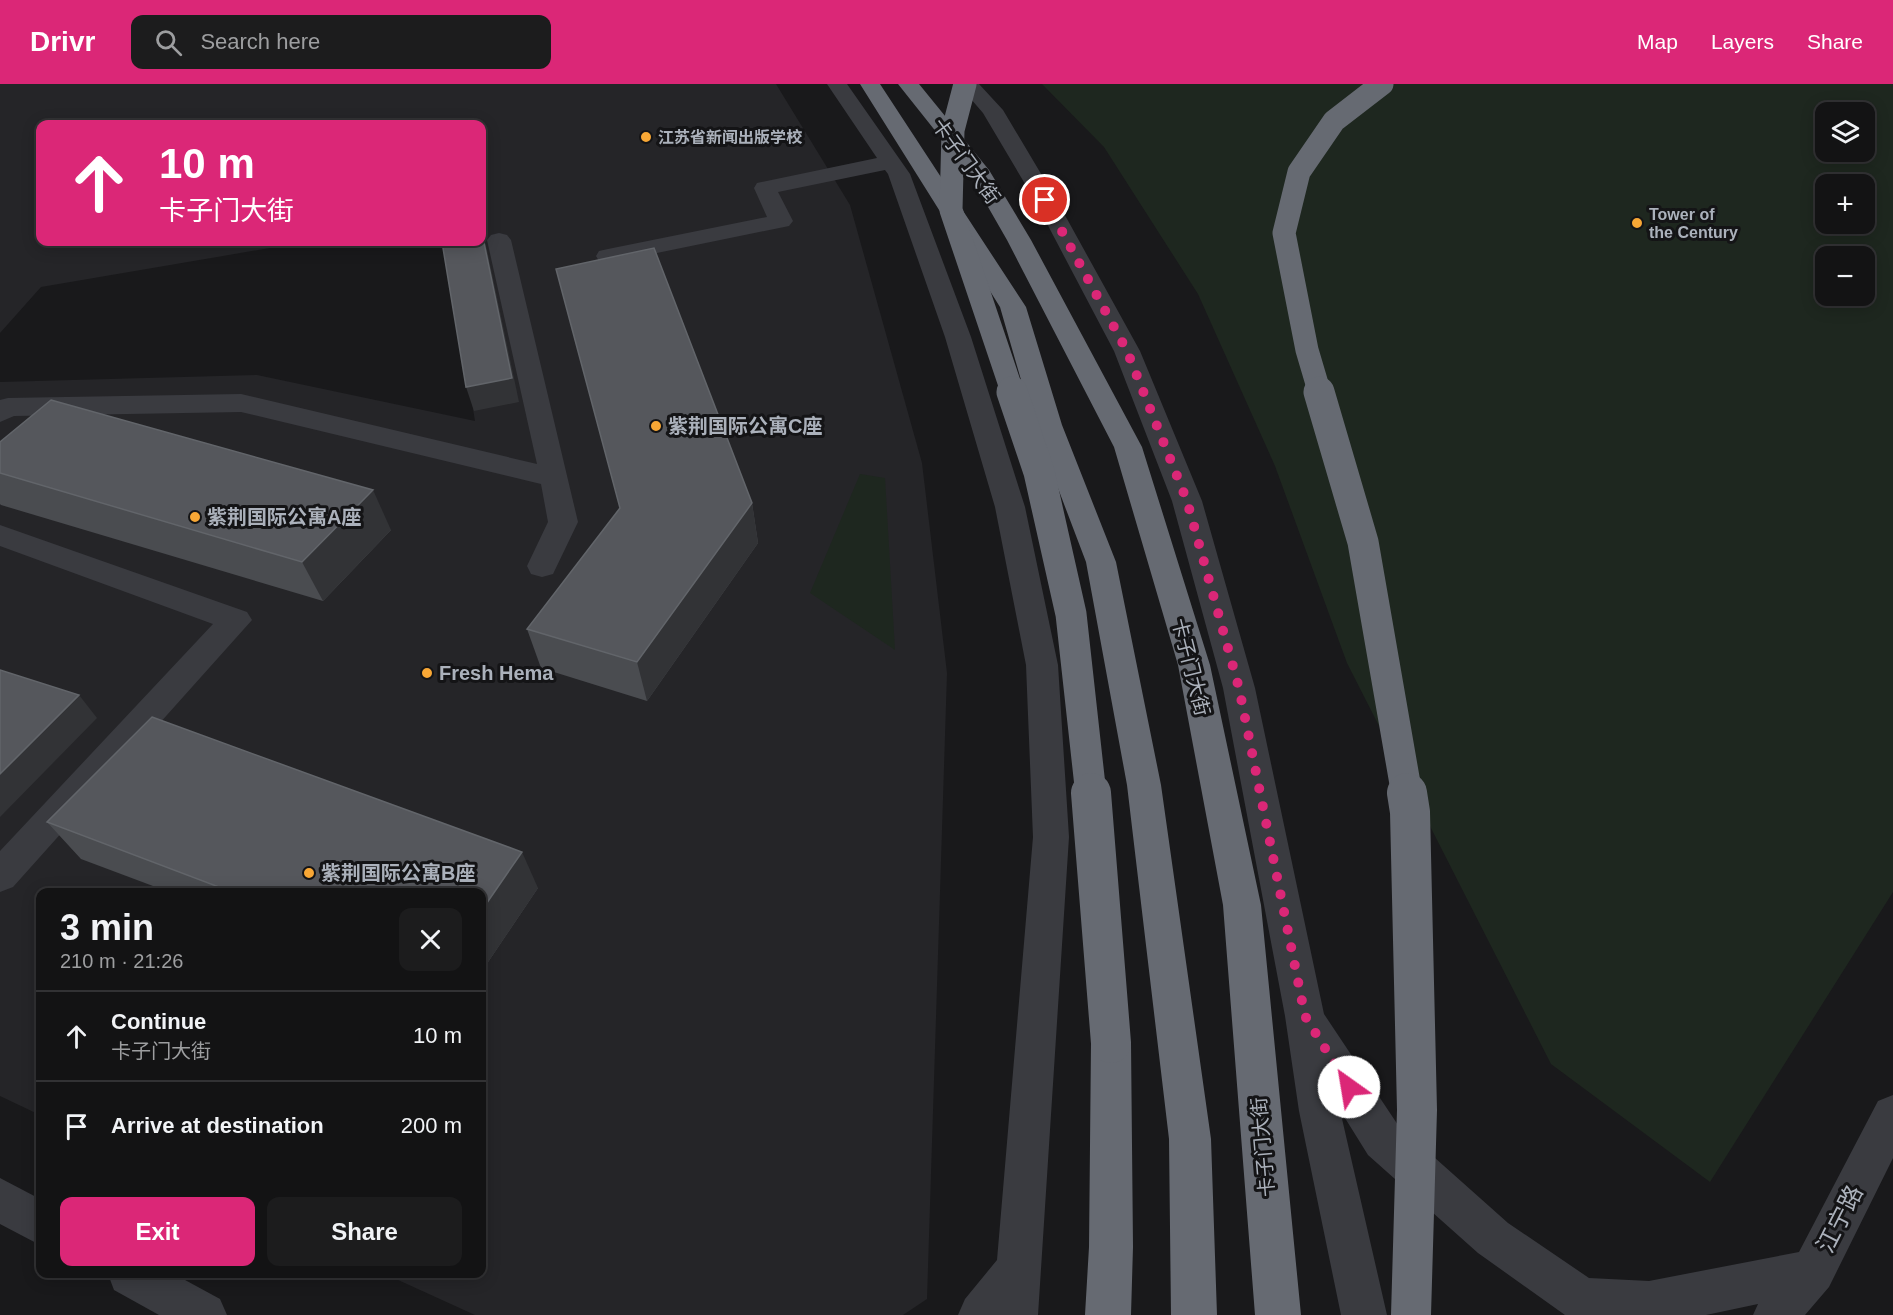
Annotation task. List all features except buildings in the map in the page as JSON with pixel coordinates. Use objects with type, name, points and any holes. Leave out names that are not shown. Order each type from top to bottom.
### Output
[{"type":"highway","name":"卡子门大街","points":[[870,84],[1013,307],[1048,425],[1101,562],[1144,785],[1190,1139],[1194,1315]]},
{"type":"highway","name":"卡子门大街","points":[[908,84],[978,170],[1024,251],[1128,447],[1194,665],[1242,905],[1278,1315]]},
{"type":"highway","points":[[967,84],[953,130],[951,210],[1039,472],[1072,626],[1090,784],[1111,1044],[1111,1247],[1108,1315]]},
{"type":"highway","points":[[1382,84],[1334,121],[1299,172],[1284,233],[1307,350],[1363,542],[1410,812],[1417,1110],[1411,1315]]},
{"type":"street","points":[[837,84],[899,174],[958,337],[1006,496],[1042,665],[1051,837],[1015,1315]]},
{"type":"street","name":"卡子门大街","points":[[967,84],[992,110],[1039,190],[1127,351],[1187,501],[1239,688],[1305,1016],[1320,1111],[1364,1315]]},
{"type":"street","points":[[608,256],[781,221],[765,188],[891,162]]},
{"type":"street","points":[[499,240],[563,522],[542,566]]},
{"type":"street","points":[[0,413],[8,407],[241,403],[554,478]]},
{"type":"street","points":[[0,534],[236,620],[0,876]]},
{"type":"street","points":[[1305,1016],[1383,1140],[1492,1238],[1582,1300],[1649,1304],[1814,1271]]},
{"type":"street","name":"江宁路","points":[[1776,1315],[1814,1271],[1893,1115]]},
{"type":"street","points":[[0,1200],[36,1221]]},
{"type":"street","points":[[981,1315],[1017,1271]]},
{"type":"street","points":[[137,1278],[204,1315]]},
{"type":"shaded area","points":[[0,84],[776,84],[850,205],[922,463],[947,673],[927,1299],[903,1315],[475,1315],[394,1278],[486,1278],[486,888],[36,888],[36,1113],[0,1096],[0,382],[257,375],[475,421],[447,246],[486,246],[486,120],[36,120],[36,246],[282,246],[41,287],[0,333]]},
{"type":"shaded area","points":[[1042,84],[1893,84],[1893,892],[1710,1182],[1551,1064],[1347,663],[1275,466],[1198,294],[1104,147]]},
{"type":"shaded area","points":[[860,474],[885,478],[895,650],[810,593]]},
{"type":"place","name":"江苏省新闻出版学校","points":[[646,137]]},
{"type":"place","name":"Tower of the Century","points":[[1637,223]]},
{"type":"place","name":"紫荆国际公寓C座","points":[[656,426]]},
{"type":"place","name":"紫荆国际公寓A座","points":[[195,517]]},
{"type":"place","name":"Fresh Hema","points":[[427,673]]},
{"type":"place","name":"紫荆国际公寓B座","points":[[309,873]]},
{"type":"route","points":[[1045,200],[1127,351],[1187,501],[1239,688],[1305,1016],[1349,1087]]}]
